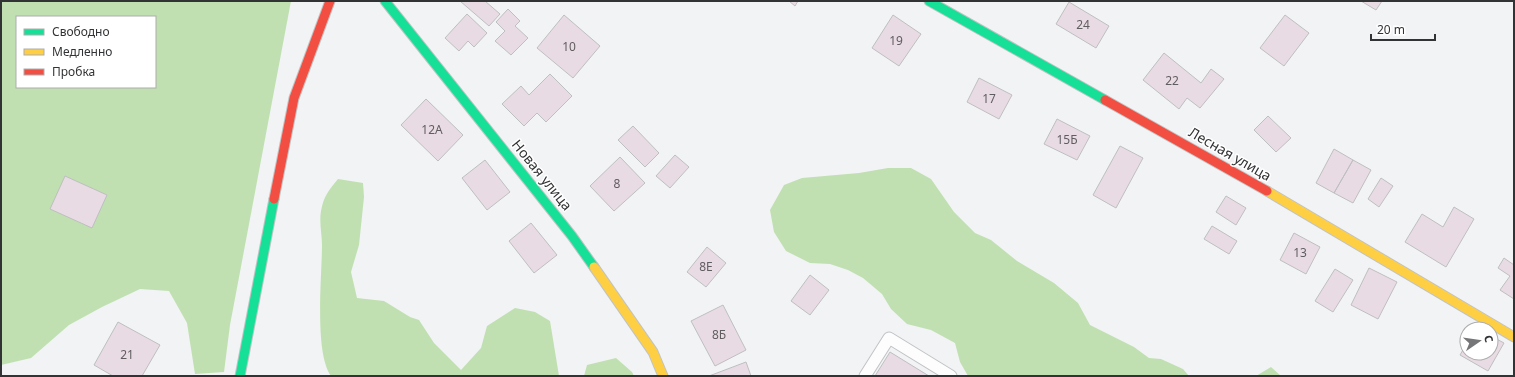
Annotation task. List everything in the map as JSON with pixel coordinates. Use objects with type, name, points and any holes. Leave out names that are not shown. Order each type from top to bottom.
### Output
[{"type":"street","points":[[240,376],[294,98],[330,1]]},
{"type":"street","name":"Новая улица","points":[[385,1],[572,236],[652,352],[663,376]]},
{"type":"street","name":"Лесная улица","points":[[929,1],[1241,176],[1514,337]]},
{"type":"lane","points":[[866,376],[889,338],[951,376]]},
{"type":"green space","points":[[1,1],[291,1],[230,325],[224,372],[195,374],[187,323],[169,291],[140,289],[102,307],[69,325],[31,358],[1,365]]},
{"type":"green space","points":[[888,168],[911,168],[931,179],[954,212],[975,233],[991,240],[1017,261],[1054,283],[1078,303],[1090,325],[1134,347],[1149,358],[1161,359],[1183,369],[1189,376],[968,376],[960,362],[955,343],[931,330],[907,324],[891,309],[882,294],[863,278],[848,270],[830,264],[810,263],[786,251],[774,232],[770,210],[784,185],[802,178],[859,173]]},
{"type":"green space","points":[[338,179],[363,183],[364,197],[359,245],[351,272],[357,298],[384,301],[410,317],[419,320],[434,343],[461,370],[481,348],[487,326],[515,308],[535,312],[550,321],[559,376],[331,376],[322,350],[320,294],[322,245],[320,219],[325,197]]},
{"type":"green space","points":[[616,358],[632,372],[634,376],[584,376],[587,365]]},
{"type":"green space","points":[[1271,367],[1281,376],[1256,376]]},
{"type":"building","points":[[460,1],[485,1],[500,14],[489,26]]},
{"type":"building","points":[[789,1],[798,1],[795,6]]},
{"type":"building","points":[[1361,1],[1382,1],[1376,10]]},
{"type":"building","points":[[1069,2],[1109,26],[1096,48],[1056,24]]},
{"type":"building","points":[[508,9],[520,21],[515,26],[528,38],[511,55],[495,41],[505,31],[496,22]]},
{"type":"building","points":[[467,14],[487,33],[474,47],[468,41],[459,51],[445,38]]},
{"type":"building","points":[[564,15],[600,46],[573,78],[537,48]]},
{"type":"building","points":[[893,15],[921,34],[899,66],[872,48]]},
{"type":"building","points":[[1285,15],[1309,33],[1284,66],[1260,48]]},
{"type":"building","points":[[1164,53],[1201,83],[1211,69],[1224,79],[1200,108],[1187,98],[1179,109],[1143,80]]},
{"type":"building","points":[[550,74],[572,96],[546,122],[537,113],[524,126],[502,104],[521,86],[529,95]]},
{"type":"building","points":[[979,78],[1012,95],[999,119],[967,102]]},
{"type":"building","points":[[426,99],[463,135],[438,161],[401,125]]},
{"type":"building","points":[[1268,116],[1291,138],[1276,152],[1254,130]]},
{"type":"building","points":[[1057,119],[1090,136],[1077,160],[1044,144]]},
{"type":"building","points":[[633,126],[659,153],[645,167],[618,140]]},
{"type":"building","points":[[1120,146],[1143,158],[1116,208],[1093,195]]},
{"type":"building","points":[[1334,149],[1353,160],[1334,193],[1316,183]]},
{"type":"building","points":[[675,155],[689,167],[670,188],[656,176]]},
{"type":"building","points":[[620,157],[645,183],[614,211],[590,186]]},
{"type":"building","points":[[485,160],[510,192],[487,210],[462,178]]},
{"type":"building","points":[[1353,160],[1371,170],[1353,203],[1334,193]]},
{"type":"building","points":[[65,176],[107,195],[92,228],[50,209]]},
{"type":"building","points":[[1381,178],[1393,186],[1379,207],[1368,199]]},
{"type":"building","points":[[1226,196],[1246,208],[1236,225],[1216,212]]},
{"type":"building","points":[[1454,207],[1474,219],[1446,267],[1405,242],[1422,214],[1443,227]]},
{"type":"building","points":[[531,223],[557,255],[534,273],[509,241]]},
{"type":"building","points":[[1212,226],[1237,241],[1229,254],[1204,239]]},
{"type":"building","points":[[1294,233],[1320,247],[1306,274],[1280,260]]},
{"type":"building","points":[[707,247],[726,263],[706,287],[687,272]]},
{"type":"building","points":[[1504,258],[1514,265],[1514,299],[1500,290],[1510,276],[1498,268]]},
{"type":"building","points":[[1369,268],[1397,282],[1378,319],[1351,305]]},
{"type":"building","points":[[1335,269],[1353,280],[1333,312],[1315,301]]},
{"type":"building","points":[[810,275],[829,290],[810,315],[791,301]]},
{"type":"building","points":[[723,305],[746,350],[715,366],[691,321]]},
{"type":"building","points":[[118,322],[160,345],[142,376],[113,376],[94,365]]},
{"type":"building","points":[[1499,340],[1504,343],[1499,352]]},
{"type":"building","points":[[890,352],[929,376],[875,376]]},
{"type":"building","points":[[1470,361],[1494,361],[1488,371]]},
{"type":"building","points":[[746,362],[751,376],[709,376]]},
{"type":"traffic: fast","points":[[385,1],[572,236],[594,267]]},
{"type":"traffic: fast","points":[[929,1],[1105,100]]},
{"type":"traffic: fast","points":[[240,376],[274,199]]},
{"type":"traffic: slow","points":[[1267,191],[1514,337]]},
{"type":"traffic: slow","points":[[594,267],[653,352],[663,376]]},
{"type":"traffic: jam","points":[[274,199],[294,98],[330,1]]},
{"type":"traffic: jam","points":[[1105,100],[1267,191]]}]
